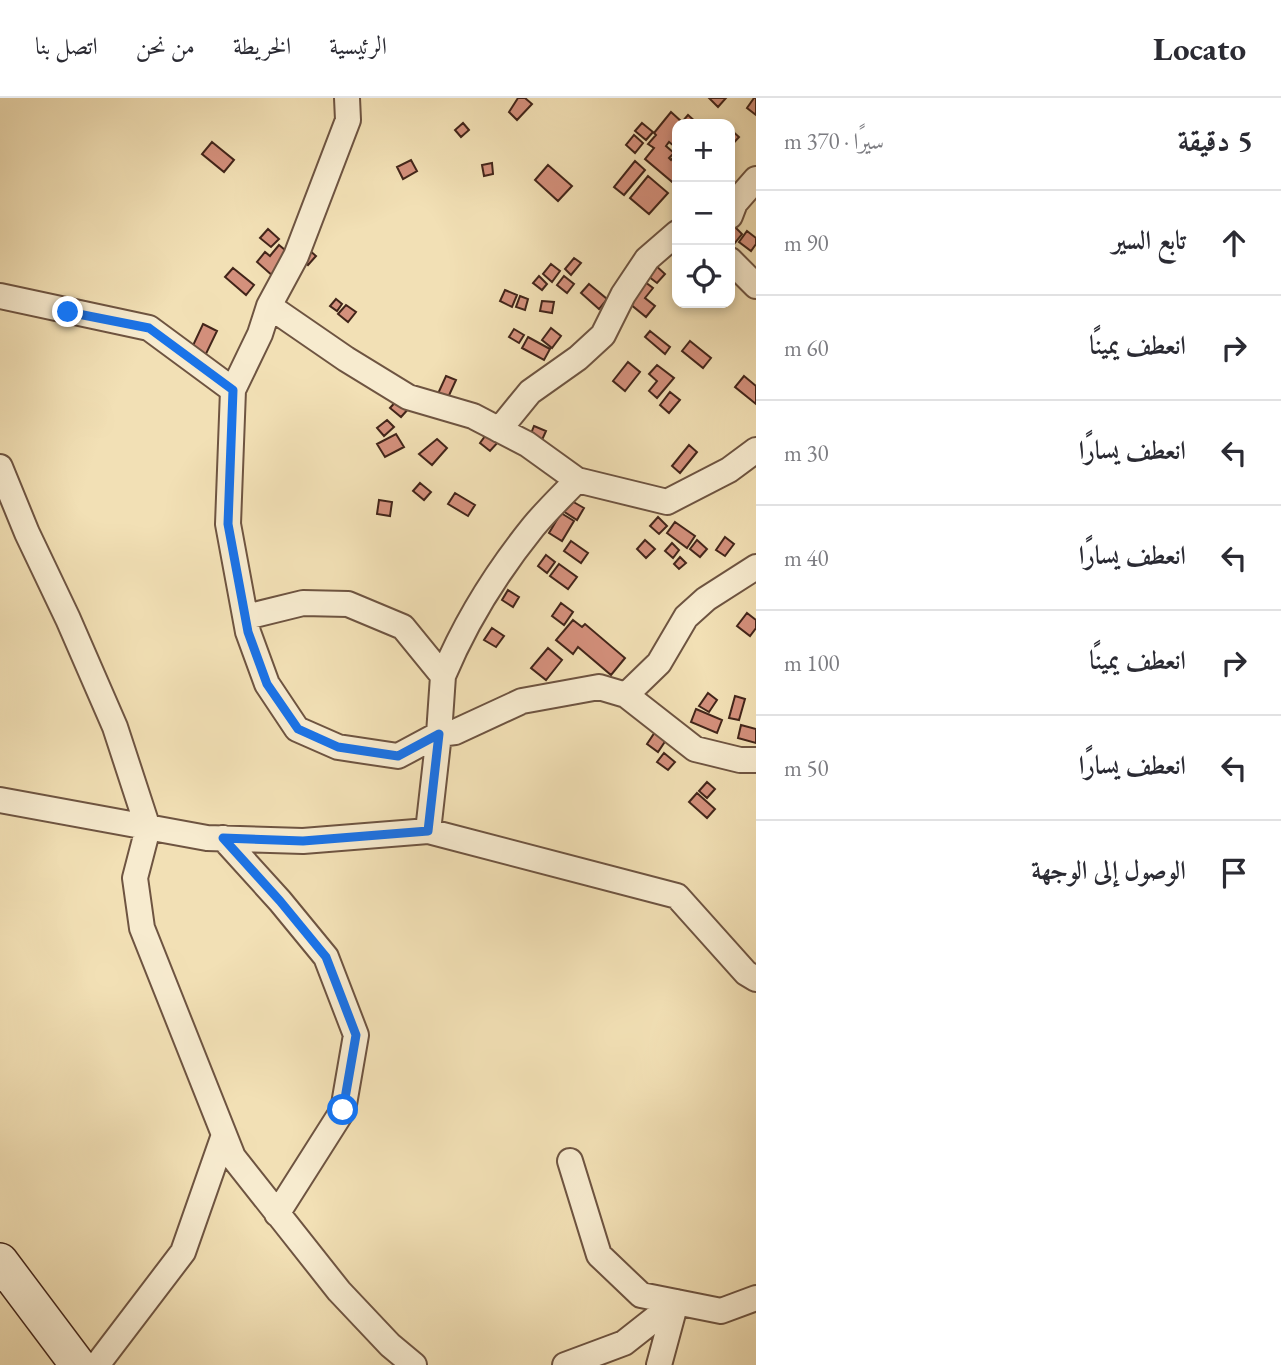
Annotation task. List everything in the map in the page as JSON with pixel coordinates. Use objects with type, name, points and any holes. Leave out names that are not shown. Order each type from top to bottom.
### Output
[{"type":"street","points":[[347,98],[348,120],[296,256],[270,306],[260,334],[233,390],[228,524],[248,632],[267,684],[298,729],[338,747],[398,756],[439,734],[455,732],[522,701],[598,687],[626,695],[695,749],[740,760],[756,760]]},
{"type":"street","points":[[735,203],[756,179]]},
{"type":"street","points":[[499,430],[530,392],[578,358],[603,335],[623,295],[647,259],[672,237]]},
{"type":"street","points":[[735,265],[756,285]]},
{"type":"street","points":[[0,296],[149,328],[233,390]]},
{"type":"street","points":[[270,306],[345,359],[408,397],[474,416],[527,444],[577,480],[667,502],[729,470],[756,450]]},
{"type":"street","points":[[0,467],[115,727],[148,828],[135,878],[142,928],[233,1157],[339,1291],[390,1345],[414,1365]]},
{"type":"street","points":[[428,831],[443,676],[458,639],[533,526],[577,480]]},
{"type":"street","points":[[626,695],[659,663],[686,617],[706,599],[756,566]]},
{"type":"street","points":[[246,617],[303,603],[348,604],[403,627],[443,676]]},
{"type":"street","points":[[0,800],[148,828],[223,838],[303,841],[428,831],[677,896],[753,975]]},
{"type":"street","points":[[223,838],[326,957],[356,1035],[343,1110],[276,1214]]},
{"type":"street","points":[[97,1365],[183,1252],[224,1135]]},
{"type":"street","points":[[570,1161],[599,1255],[641,1295],[722,1311],[756,1297]]},
{"type":"street","points":[[0,1261],[69,1360]]},
{"type":"street","points":[[565,1365],[624,1343],[676,1302]]},
{"type":"street","points":[[659,1365],[676,1302]]},
{"type":"building","points":[[518,98],[525,98],[532,104],[517,120],[509,112]]},
{"type":"building","points":[[709,98],[726,98],[718,107]]},
{"type":"building","points":[[756,98],[756,115],[747,108]]},
{"type":"building","points":[[671,112],[679,119],[672,119],[672,144],[669,142],[666,146],[672,151],[669,158],[672,159],[672,182],[645,159],[654,148],[648,144],[656,135],[654,133]]},
{"type":"building","points":[[463,123],[469,130],[461,137],[455,130]]},
{"type":"building","points":[[642,123],[653,132],[646,140],[635,131]]},
{"type":"building","points":[[634,135],[643,143],[635,153],[626,145]]},
{"type":"building","points":[[212,142],[234,160],[224,172],[202,154]]},
{"type":"building","points":[[411,160],[417,171],[403,179],[397,167]]},
{"type":"building","points":[[635,161],[645,170],[624,195],[614,187]]},
{"type":"building","points":[[492,163],[493,174],[484,176],[482,165]]},
{"type":"building","points":[[548,165],[572,186],[558,201],[535,180]]},
{"type":"building","points":[[648,176],[668,193],[649,214],[630,198]]},
{"type":"building","points":[[735,227],[742,234],[735,243]]},
{"type":"building","points":[[268,229],[279,239],[271,247],[260,238]]},
{"type":"building","points":[[747,231],[756,238],[756,244],[751,251],[739,242]]},
{"type":"building","points":[[279,245],[291,255],[274,277],[257,262],[265,252],[270,256]]},
{"type":"building","points":[[308,249],[316,256],[308,265],[300,258]]},
{"type":"building","points":[[574,258],[581,263],[571,275],[565,269]]},
{"type":"building","points":[[653,263],[665,274],[657,283],[644,273]]},
{"type":"building","points":[[551,264],[560,271],[552,282],[543,274]]},
{"type":"building","points":[[233,268],[254,285],[246,295],[225,277]]},
{"type":"building","points":[[539,276],[547,284],[542,290],[533,283]]},
{"type":"building","points":[[564,276],[574,284],[567,293],[557,285]]},
{"type":"building","points":[[641,279],[653,288],[645,298],[655,306],[646,317],[624,299]]},
{"type":"building","points":[[589,284],[607,299],[599,309],[581,293]]},
{"type":"building","points":[[505,290],[517,295],[512,307],[500,301]]},
{"type":"building","points":[[520,296],[528,299],[525,310],[516,307]]},
{"type":"building","points":[[336,299],[342,304],[337,311],[330,306]]},
{"type":"building","points":[[542,301],[554,302],[552,313],[540,311]]},
{"type":"building","points":[[346,305],[356,312],[348,322],[338,314]]},
{"type":"building","points":[[203,324],[217,331],[203,360],[189,354]]},
{"type":"building","points":[[551,328],[561,336],[552,348],[542,340]]},
{"type":"building","points":[[514,329],[524,335],[519,343],[509,337]]},
{"type":"building","points":[[650,331],[670,347],[665,354],[645,337]]},
{"type":"building","points":[[528,337],[550,349],[544,360],[522,348]]},
{"type":"building","points":[[690,341],[711,358],[703,368],[682,351]]},
{"type":"building","points":[[628,362],[640,372],[625,391],[613,381]]},
{"type":"building","points":[[657,365],[674,378],[657,398],[649,391],[657,381],[649,374]]},
{"type":"building","points":[[446,376],[456,380],[446,402],[436,398]]},
{"type":"building","points":[[744,376],[756,386],[756,404],[735,387]]},
{"type":"building","points":[[670,392],[680,400],[669,413],[660,405]]},
{"type":"building","points":[[399,398],[410,407],[401,417],[390,408]]},
{"type":"building","points":[[387,420],[394,427],[384,436],[377,428]]},
{"type":"building","points":[[534,426],[546,431],[542,440],[530,436]]},
{"type":"building","points":[[488,432],[499,441],[490,451],[480,443]]},
{"type":"building","points":[[396,434],[404,447],[385,457],[377,444]]},
{"type":"building","points":[[437,439],[447,448],[432,465],[419,454]]},
{"type":"building","points":[[689,445],[697,452],[680,473],[672,466]]},
{"type":"building","points":[[420,483],[431,492],[424,500],[413,491]]},
{"type":"building","points":[[455,493],[475,505],[468,516],[448,504]]},
{"type":"building","points":[[379,500],[392,502],[390,516],[377,514]]},
{"type":"building","points":[[570,500],[584,508],[577,520],[563,511]]},
{"type":"building","points":[[561,513],[574,521],[562,541],[549,533]]},
{"type":"building","points":[[658,517],[667,526],[659,534],[650,526]]},
{"type":"building","points":[[675,522],[695,536],[687,548],[667,533]]},
{"type":"building","points":[[725,537],[734,544],[725,556],[716,550]]},
{"type":"building","points":[[645,540],[655,549],[646,558],[637,549]]},
{"type":"building","points":[[697,540],[707,549],[700,557],[690,549]]},
{"type":"building","points":[[571,541],[588,553],[581,563],[564,551]]},
{"type":"building","points":[[672,543],[679,550],[673,558],[665,551]]},
{"type":"building","points":[[546,555],[555,562],[547,573],[538,566]]},
{"type":"building","points":[[680,557],[686,563],[679,569],[674,564]]},
{"type":"building","points":[[559,564],[577,577],[568,589],[550,576]]},
{"type":"building","points":[[508,590],[519,597],[513,607],[502,600]]},
{"type":"building","points":[[561,603],[573,612],[564,625],[552,616]]},
{"type":"building","points":[[747,613],[756,620],[756,628],[750,636],[737,626]]},
{"type":"building","points":[[573,620],[582,627],[585,624],[625,658],[611,675],[578,647],[573,654],[556,640]]},
{"type":"building","points":[[492,628],[504,636],[496,647],[484,640]]},
{"type":"building","points":[[548,648],[562,660],[546,680],[531,668]]},
{"type":"building","points":[[708,693],[717,700],[709,712],[699,706]]},
{"type":"building","points":[[735,696],[745,699],[739,720],[729,718]]},
{"type":"building","points":[[696,709],[722,720],[717,733],[691,722]]},
{"type":"building","points":[[741,725],[756,729],[756,743],[738,738]]},
{"type":"building","points":[[659,726],[670,734],[658,752],[647,744]]},
{"type":"building","points":[[664,753],[675,762],[668,770],[657,762]]},
{"type":"building","points":[[707,782],[715,789],[707,798],[699,791]]},
{"type":"building","points":[[697,793],[715,809],[707,818],[689,802]]},
{"type":"route","points":[[68,312],[149,328],[233,390],[228,524],[248,632],[267,684],[298,729],[338,747],[398,756],[439,734],[428,831],[303,841],[223,838],[326,957],[356,1035],[343,1110]]}]
